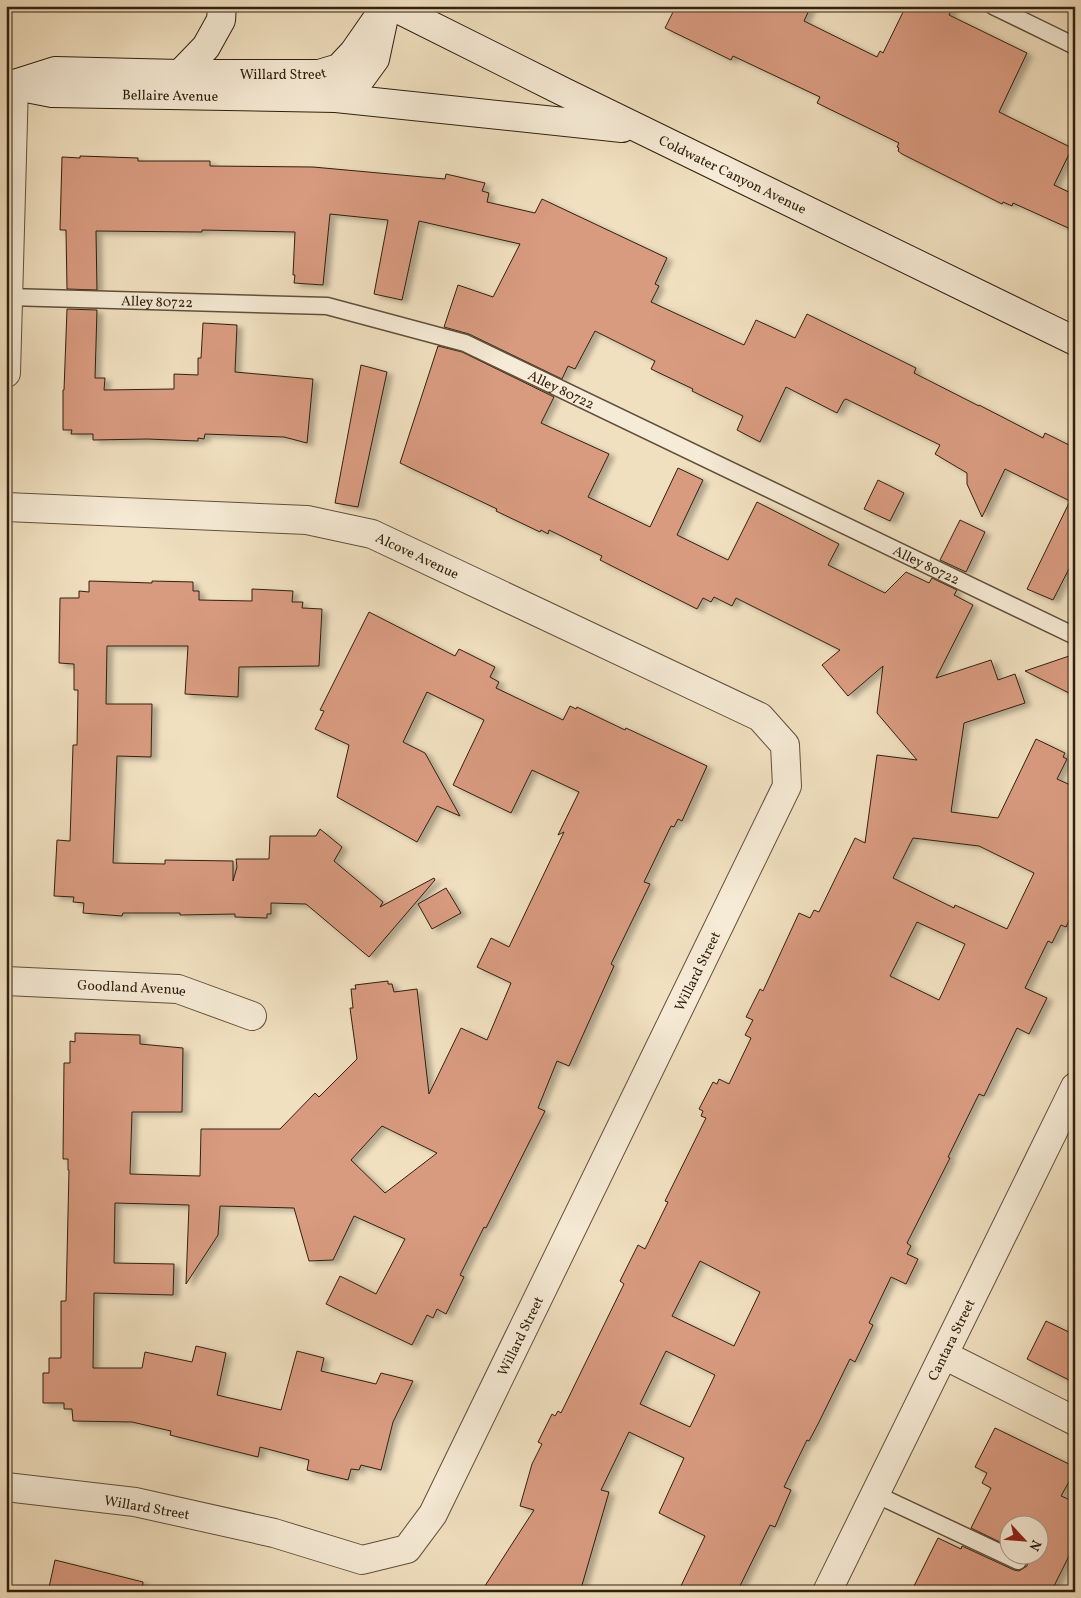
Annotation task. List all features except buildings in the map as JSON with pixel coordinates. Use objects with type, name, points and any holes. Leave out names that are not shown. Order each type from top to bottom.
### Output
[{"type":"street","points":[[180,74],[206,47],[221,20],[222,6]]},
{"type":"street","points":[[336,98],[359,80],[375,59],[387,6]]},
{"type":"street","name":"Willard Street","points":[[10,84],[55,71],[180,74],[319,74],[339,68],[354,52],[387,6]]},
{"type":"street","name":"Coldwater Canyon Avenue","points":[[392,6],[1075,341]]},
{"type":"street","points":[[6,373],[10,84]]},
{"type":"street","name":"Bellaire Avenue","points":[[10,84],[52,93],[336,98],[644,130]]},
{"type":"street","name":"Alcove Avenue","points":[[6,507],[307,520],[372,534],[760,717],[785,745]]},
{"type":"street","name":"Willard Street","points":[[6,1487],[135,1502],[274,1533],[362,1560],[407,1550],[433,1514],[787,786],[785,745]]},
{"type":"street","name":"Goodland Avenue","points":[[6,981],[178,989],[252,1016]]},
{"type":"street","name":"Cantara Street","points":[[827,1592],[1075,1087]]},
{"type":"street","points":[[944,1356],[1075,1421]]},
{"type":"lane","points":[[993,6],[1075,46]]},
{"type":"lane","name":"Alley 80722","points":[[8,297],[328,306],[465,343],[1075,636]]},
{"type":"lane","points":[[876,1494],[998,1552]]}]
